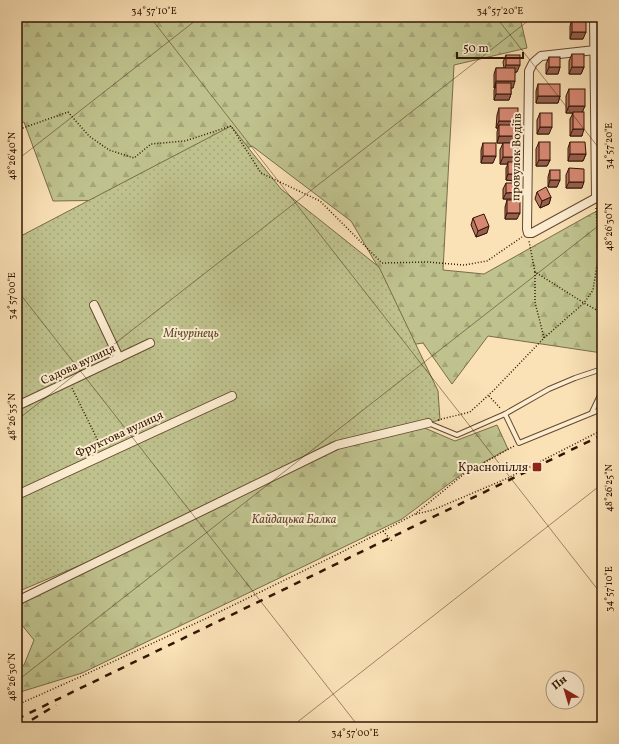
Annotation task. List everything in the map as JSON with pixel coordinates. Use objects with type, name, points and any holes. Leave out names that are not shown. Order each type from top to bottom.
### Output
[{"type":"street","points":[[528,233],[532,233],[599,197],[594,17]]},
{"type":"street","name":"провулок Водіїв","points":[[528,233],[526,229],[529,71],[533,63],[541,56],[595,50]]},
{"type":"street","points":[[94,305],[119,358]]},
{"type":"street","name":"Садова вулиця","points":[[17,406],[150,343]]},
{"type":"street","name":"Фруктова вулиця","points":[[17,496],[232,396]]},
{"type":"street","points":[[17,601],[337,445],[428,423]]},
{"type":"lane","points":[[428,423],[456,434],[505,414],[550,389],[575,378],[602,369]]},
{"type":"lane","points":[[592,412],[602,390]]},
{"type":"lane","points":[[505,414],[519,443],[602,409]]},
{"type":"path","points":[[17,130],[68,112],[89,136],[110,150],[134,158],[151,144],[186,142],[231,126],[261,173],[320,201],[382,263],[427,262],[464,265],[487,261],[528,233],[535,272],[536,302],[544,338]]},
{"type":"path","points":[[428,423],[470,412],[544,338],[584,303],[593,290],[599,252],[599,197]]},
{"type":"path","points":[[535,272],[602,313]]},
{"type":"path","points":[[69,382],[105,454]]},
{"type":"path","points":[[488,395],[505,414]]},
{"type":"path","points":[[415,514],[433,510],[508,478],[602,430]]},
{"type":"path","points":[[17,705],[207,618],[383,531],[415,514],[464,474],[519,443]]},
{"type":"path","points":[[383,531],[392,541]]},
{"type":"green space","points":[[17,17],[520,17],[527,48],[454,65],[443,270],[484,274],[593,213],[602,210],[602,353],[488,336],[452,384],[423,343],[282,364],[378,267],[351,221],[252,146],[127,200],[53,201],[24,122],[17,125]]},
{"type":"green space","name":"Мічурінець","points":[[231,126],[281,189],[379,267],[438,391],[440,420],[340,444],[135,542],[17,592],[17,238]]},
{"type":"green space","name":"Кайдацька Балка","points":[[413,423],[455,441],[497,425],[508,449],[462,474],[402,519],[82,673],[17,693],[17,668],[24,665],[34,640],[17,619],[17,604],[275,476],[355,442]]},
{"type":"building","points":[[572,19],[586,19],[586,32],[572,32]]},
{"type":"building","points":[[572,54],[584,54],[584,67],[572,67]]},
{"type":"building","points":[[506,55],[520,55],[520,65],[506,65]]},
{"type":"building","points":[[549,57],[560,57],[560,67],[549,67]]},
{"type":"building","points":[[496,68],[515,68],[515,81],[496,81]]},
{"type":"building","points":[[496,83],[511,83],[511,94],[496,94]]},
{"type":"building","points":[[538,84],[560,84],[560,96],[538,96]]},
{"type":"building","points":[[569,89],[585,89],[585,106],[569,106]]},
{"type":"building","points":[[499,108],[518,108],[518,121],[499,121]]},
{"type":"building","points":[[573,112],[584,112],[584,129],[573,129]]},
{"type":"building","points":[[540,113],[552,113],[552,127],[540,127]]},
{"type":"building","points":[[499,125],[519,125],[519,136],[499,136]]},
{"type":"building","points":[[539,142],[550,142],[550,160],[539,160]]},
{"type":"building","points":[[570,142],[585,142],[586,154],[570,154]]},
{"type":"building","points":[[483,143],[496,143],[496,156],[483,156]]},
{"type":"building","points":[[503,143],[519,143],[518,157],[503,157]]},
{"type":"building","points":[[508,162],[517,162],[517,174],[508,174]]},
{"type":"building","points":[[569,168],[584,169],[584,182],[569,182]]},
{"type":"building","points":[[550,170],[560,170],[560,180],[550,180]]},
{"type":"building","points":[[506,183],[517,183],[517,192],[506,193]]},
{"type":"building","points":[[546,187],[551,197],[542,201],[537,192]]},
{"type":"building","points":[[507,200],[520,200],[520,213],[507,213]]},
{"type":"building","points":[[484,214],[489,226],[478,231],[473,218]]},
{"type":"railway","points":[[17,719],[602,435]]},
{"type":"railway","points":[[20,727],[56,705]]},
{"type":"place","name":"Краснопілля","points":[[537,467]]}]
